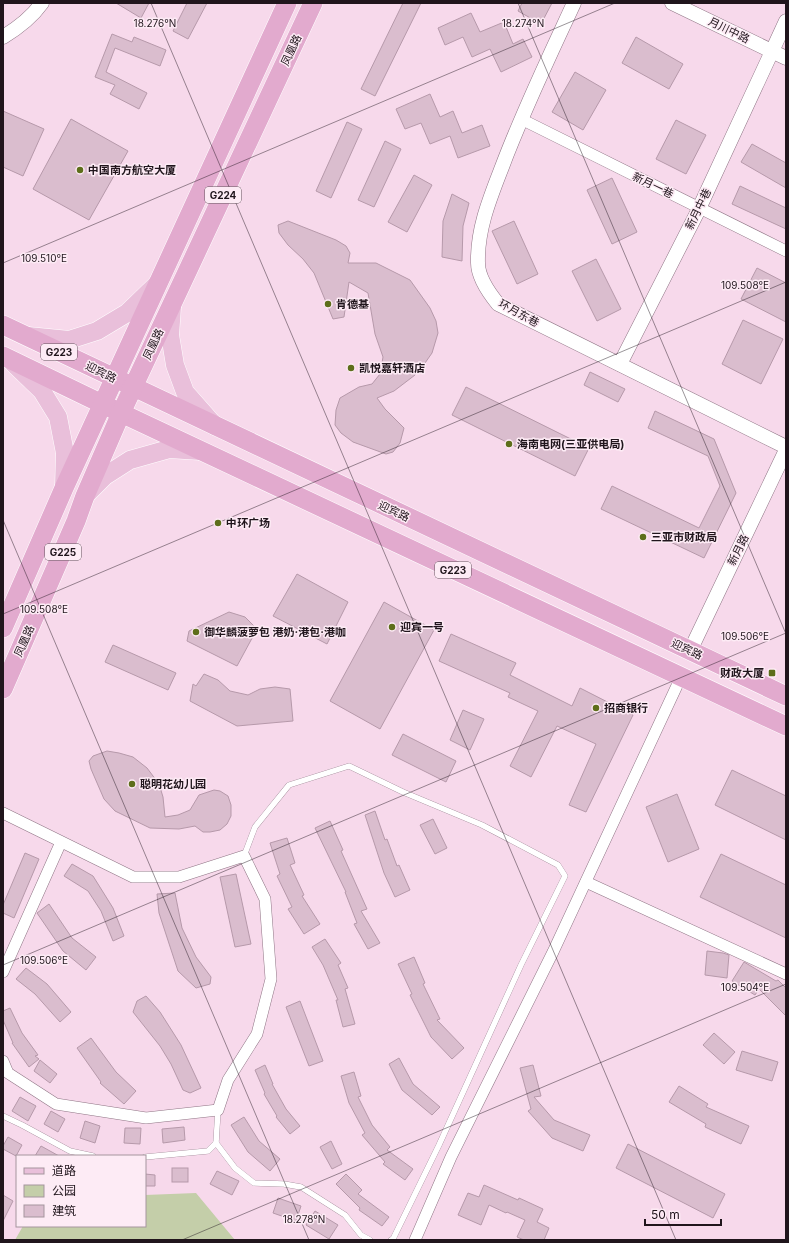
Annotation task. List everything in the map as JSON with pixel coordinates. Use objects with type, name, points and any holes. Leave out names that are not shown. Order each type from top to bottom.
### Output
[{"type":"highway","name":"凤凰路","points":[[3,628],[64,488],[287,3]]},
{"type":"highway","name":"凤凰路","points":[[3,689],[76,521],[120,414],[313,3]]},
{"type":"highway","name":"迎宾路","points":[[3,325],[786,696]]},
{"type":"highway","name":"G223","points":[[7,358],[120,414],[786,726]]},
{"type":"main road","points":[[26,336],[69,340],[97,331],[127,313],[160,281]]},
{"type":"main road","points":[[173,303],[170,335],[175,365],[185,392],[215,426]]},
{"type":"main road","points":[[7,358],[42,391],[58,417],[65,453],[64,488]]},
{"type":"main road","points":[[85,496],[105,476],[130,460],[169,449],[201,451]]},
{"type":"street","points":[[3,37],[22,25],[31,17],[42,3]]},
{"type":"street","name":"环月东巷","points":[[574,3],[512,138],[486,209],[480,242],[478,265],[489,292],[498,304],[786,448]]},
{"type":"street","name":"月川中路","points":[[672,3],[786,58]]},
{"type":"street","name":"新月中巷","points":[[620,364],[699,208],[786,21]]},
{"type":"street","name":"新月一巷","points":[[521,119],[786,251]]},
{"type":"street","name":"新月路","points":[[690,651],[786,448]]},
{"type":"street","points":[[415,1240],[451,1157],[554,952],[681,677]]},
{"type":"street","points":[[3,814],[133,877],[179,877],[244,856],[265,899],[271,978],[257,1034],[228,1080],[218,1110],[146,1118],[56,1104],[8,1073],[3,1061]]},
{"type":"street","points":[[3,972],[61,842]]},
{"type":"street","points":[[586,882],[786,974]]},
{"type":"lane","points":[[244,856],[255,827],[289,785],[349,766],[403,792],[482,825],[558,865],[565,876],[521,965],[417,1192],[393,1239],[391,1240]]},
{"type":"lane","points":[[218,1110],[216,1143],[235,1168],[254,1183],[284,1184],[301,1187],[345,1214],[361,1235],[370,1240]]},
{"type":"lane","points":[[3,1116],[70,1151],[88,1155]]},
{"type":"lane","points":[[146,1157],[208,1151],[216,1143]]},
{"type":"green space","points":[[196,1193],[235,1240],[15,1240],[22,1227],[146,1227],[146,1195]]},
{"type":"building","points":[[116,3],[149,3],[141,18]]},
{"type":"building","points":[[187,3],[207,3],[188,39],[173,31]]},
{"type":"building","points":[[403,3],[421,3],[375,96],[361,89]]},
{"type":"building","points":[[522,3],[552,3],[541,24],[518,11]]},
{"type":"building","points":[[471,13],[480,32],[504,22],[513,44],[523,39],[532,57],[501,72],[490,49],[472,57],[463,37],[445,45],[438,28]]},
{"type":"building","points":[[112,34],[132,42],[134,37],[166,50],[160,66],[115,48],[106,72],[147,93],[139,109],[110,94],[115,85],[95,77]]},
{"type":"building","points":[[636,37],[683,64],[669,89],[622,63]]},
{"type":"building","points":[[575,72],[606,90],[583,130],[552,112]]},
{"type":"building","points":[[430,94],[440,117],[453,111],[462,133],[482,125],[490,146],[458,158],[450,136],[430,144],[421,123],[405,129],[396,109]]},
{"type":"building","points":[[3,111],[44,129],[23,176],[3,167]]},
{"type":"building","name":"中国南方航空大厦","points":[[71,119],[128,151],[89,220],[33,189]]},
{"type":"building","points":[[676,120],[706,135],[686,174],[656,159]]},
{"type":"building","points":[[347,122],[362,129],[331,198],[316,191]]},
{"type":"building","points":[[385,141],[401,149],[374,207],[358,200]]},
{"type":"building","points":[[752,144],[786,163],[786,188],[741,162]]},
{"type":"building","points":[[414,175],[432,185],[407,232],[388,222]]},
{"type":"building","points":[[612,178],[637,232],[612,244],[587,190]]},
{"type":"building","points":[[740,186],[786,208],[786,229],[732,204]]},
{"type":"building","points":[[452,194],[469,203],[463,226],[462,261],[442,257],[443,221]]},
{"type":"building","points":[[288,221],[336,240],[346,246],[350,253],[348,263],[376,263],[410,280],[430,308],[436,321],[438,333],[432,353],[425,363],[415,375],[394,391],[377,398],[385,409],[404,428],[400,443],[393,452],[386,454],[353,442],[341,433],[335,425],[336,410],[340,398],[359,387],[372,384],[380,374],[383,357],[375,334],[368,293],[349,282],[344,317],[333,319],[314,273],[279,233],[278,225]]},
{"type":"building","points":[[514,221],[538,274],[517,284],[492,231]]},
{"type":"building","points":[[596,259],[621,309],[597,321],[572,271]]},
{"type":"building","points":[[757,268],[786,283],[786,322],[741,299]]},
{"type":"building","points":[[743,320],[783,339],[761,384],[722,364]]},
{"type":"building","points":[[590,372],[625,389],[618,402],[584,385]]},
{"type":"building","points":[[466,387],[589,448],[575,476],[452,415]]},
{"type":"building","points":[[655,411],[714,439],[736,493],[704,558],[601,509],[612,486],[699,528],[720,486],[708,456],[648,428]]},
{"type":"building","points":[[297,574],[348,602],[327,644],[273,616]]},
{"type":"building","points":[[384,602],[434,630],[380,729],[330,701]]},
{"type":"building","points":[[229,612],[245,617],[257,629],[237,666],[187,641],[189,631]]},
{"type":"building","points":[[451,634],[516,663],[510,675],[572,706],[580,688],[633,715],[586,812],[569,805],[596,744],[557,726],[531,777],[510,766],[538,711],[508,697],[510,693],[439,661]]},
{"type":"building","points":[[113,645],[176,673],[168,690],[105,662]]},
{"type":"building","points":[[204,674],[218,680],[230,691],[248,695],[260,689],[275,687],[290,689],[293,721],[237,726],[190,701],[193,684],[196,686]]},
{"type":"building","points":[[463,710],[484,719],[470,750],[450,740]]},
{"type":"building","points":[[403,734],[456,761],[446,782],[392,755]]},
{"type":"building","points":[[107,751],[133,757],[147,768],[159,784],[163,797],[165,817],[178,815],[190,810],[199,795],[214,790],[220,791],[228,796],[231,805],[231,816],[227,824],[220,830],[210,832],[203,832],[195,826],[179,829],[150,828],[115,811],[104,799],[89,761],[93,756]]},
{"type":"building","points":[[732,770],[786,796],[786,840],[715,805]]},
{"type":"building","points":[[677,794],[699,849],[668,862],[646,807]]},
{"type":"building","points":[[375,811],[385,840],[387,839],[397,866],[399,865],[410,890],[395,897],[384,873],[365,815]]},
{"type":"building","points":[[433,819],[447,848],[435,854],[420,825]]},
{"type":"building","points":[[330,821],[343,850],[341,851],[367,909],[361,911],[380,943],[368,949],[354,924],[357,923],[346,892],[315,828]]},
{"type":"building","points":[[287,838],[295,863],[290,865],[304,895],[302,896],[320,924],[304,934],[288,909],[292,907],[277,876],[280,874],[270,843]]},
{"type":"building","points":[[25,853],[39,859],[14,918],[3,913],[3,905]]},
{"type":"building","points":[[721,854],[786,885],[786,938],[700,897]]},
{"type":"building","points":[[72,864],[93,876],[113,908],[124,936],[113,941],[101,911],[88,891],[64,876]]},
{"type":"building","points":[[236,874],[251,944],[235,947],[220,877]]},
{"type":"building","points":[[175,893],[182,928],[196,957],[211,977],[210,984],[196,988],[178,971],[159,913],[157,894]]},
{"type":"building","points":[[49,904],[72,938],[96,957],[86,970],[63,951],[37,913]]},
{"type":"building","points":[[325,939],[341,963],[338,965],[348,988],[345,989],[355,1024],[343,1027],[336,1000],[338,1000],[323,965],[312,947]]},
{"type":"building","points":[[707,951],[729,955],[727,978],[705,975]]},
{"type":"building","points":[[414,957],[425,983],[423,984],[440,1019],[437,1020],[464,1048],[452,1059],[431,1037],[410,995],[412,994],[398,964]]},
{"type":"building","points":[[744,962],[776,981],[778,980],[786,988],[786,1016],[759,989],[755,995],[732,981]]},
{"type":"building","points":[[26,968],[47,984],[71,1012],[60,1022],[35,994],[16,979]]},
{"type":"building","points":[[146,996],[160,1012],[181,1045],[201,1088],[190,1093],[183,1090],[171,1064],[160,1046],[133,1012],[137,1001]]},
{"type":"building","points":[[300,1001],[323,1061],[309,1066],[286,1007]]},
{"type":"building","points":[[10,1008],[22,1033],[38,1055],[35,1056],[39,1059],[29,1067],[12,1043],[3,1020],[3,1011]]},
{"type":"building","points":[[714,1033],[735,1052],[724,1064],[703,1045]]},
{"type":"building","points":[[91,1038],[116,1072],[136,1091],[124,1104],[100,1083],[101,1082],[77,1048]]},
{"type":"building","points":[[742,1051],[778,1062],[772,1081],[736,1070]]},
{"type":"building","points":[[399,1058],[413,1084],[440,1107],[432,1115],[402,1090],[389,1064]]},
{"type":"building","points":[[40,1060],[57,1074],[50,1083],[34,1071]]},
{"type":"building","points":[[265,1065],[272,1084],[286,1109],[300,1126],[290,1134],[276,1117],[277,1116],[264,1094],[265,1093],[255,1070]]},
{"type":"building","points":[[533,1065],[541,1096],[534,1097],[554,1120],[590,1135],[583,1151],[552,1138],[528,1111],[531,1109],[520,1068]]},
{"type":"building","points":[[354,1072],[361,1096],[358,1097],[372,1125],[390,1147],[387,1150],[413,1169],[405,1180],[383,1164],[385,1162],[362,1135],[365,1133],[349,1103],[341,1076]]},
{"type":"building","points":[[679,1086],[708,1104],[706,1107],[749,1126],[741,1144],[705,1127],[706,1124],[669,1102]]},
{"type":"building","points":[[20,1097],[36,1106],[28,1121],[12,1111]]},
{"type":"building","points":[[51,1111],[65,1119],[58,1132],[44,1124]]},
{"type":"building","points":[[244,1117],[259,1141],[280,1159],[270,1171],[248,1152],[231,1125]]},
{"type":"building","points":[[85,1121],[100,1126],[95,1143],[80,1138]]},
{"type":"building","points":[[184,1127],[185,1140],[163,1143],[162,1129]]},
{"type":"building","points":[[125,1128],[141,1128],[140,1144],[124,1143]]},
{"type":"building","points":[[8,1137],[22,1145],[16,1156],[3,1149]]},
{"type":"building","points":[[331,1141],[342,1164],[332,1169],[320,1147]]},
{"type":"building","points":[[628,1144],[725,1194],[713,1218],[616,1168]]},
{"type":"building","points":[[41,1146],[57,1155],[36,1155]]},
{"type":"building","points":[[172,1168],[188,1168],[188,1182],[172,1182]]},
{"type":"building","points":[[217,1171],[239,1181],[232,1195],[210,1184]]},
{"type":"building","points":[[146,1174],[155,1175],[155,1186],[146,1186]]},
{"type":"building","points":[[346,1174],[362,1190],[358,1194],[389,1217],[382,1226],[359,1210],[360,1208],[336,1184]]},
{"type":"building","points":[[484,1185],[543,1209],[537,1222],[549,1228],[544,1240],[524,1240],[517,1237],[525,1220],[489,1205],[481,1225],[458,1215],[468,1193],[479,1197]]},
{"type":"building","points":[[3,1195],[13,1201],[3,1221]]},
{"type":"building","points":[[278,1198],[301,1206],[296,1221],[273,1213]]},
{"type":"building","points":[[315,1211],[338,1225],[329,1239],[306,1225]]},
{"type":"place","name":"中国南方航空大厦","points":[[80,170]]},
{"type":"place","name":"肯德基","points":[[328,304]]},
{"type":"place","name":"凯悦嘉轩酒店","points":[[351,368]]},
{"type":"place","name":"海南电网(三亚供电局)","points":[[509,444]]},
{"type":"place","name":"中环广场","points":[[218,523]]},
{"type":"place","name":"三亚市财政局","points":[[643,537]]},
{"type":"place","name":"迎宾一号","points":[[392,627]]},
{"type":"place","name":"御华麟菠萝包 港奶·港包·港咖","points":[[196,632]]},
{"type":"place","name":"财政大厦","points":[[772,673]]},
{"type":"place","name":"招商银行","points":[[596,708]]},
{"type":"place","name":"聪明花幼儿园","points":[[132,784]]}]
